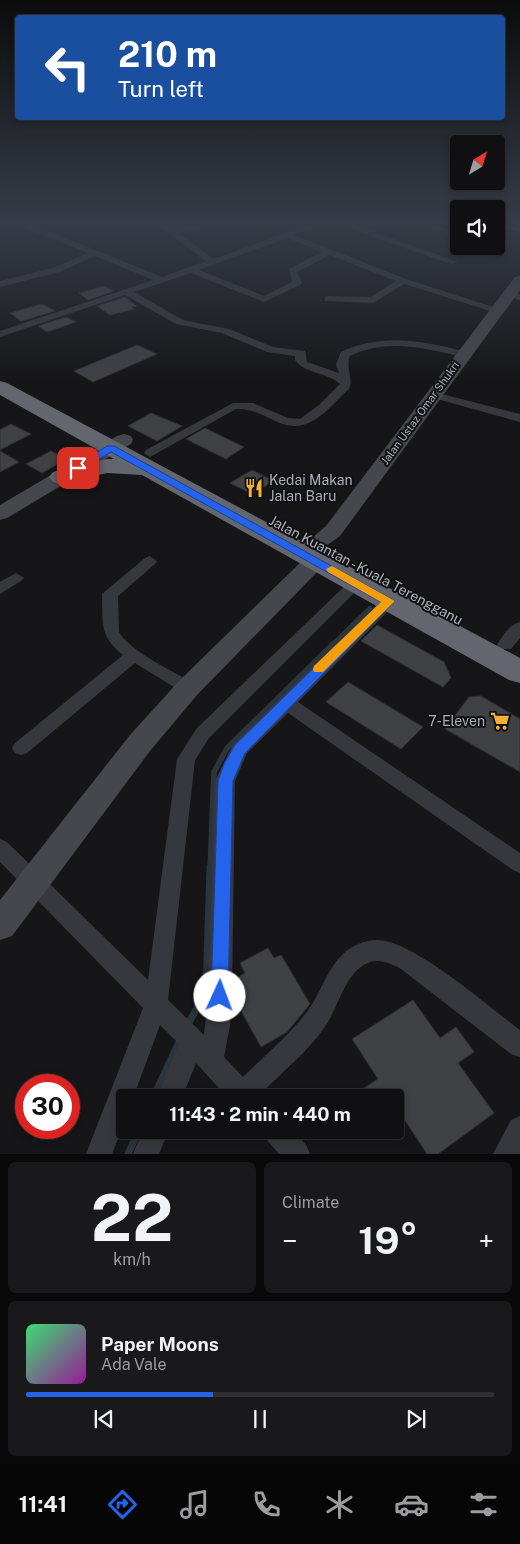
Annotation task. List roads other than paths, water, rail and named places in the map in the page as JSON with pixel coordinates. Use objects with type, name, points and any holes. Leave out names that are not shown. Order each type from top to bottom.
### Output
[{"type":"highway","name":"Jalan Kuantan - Kuala Terengganu","points":[[0,373],[118,444],[316,552],[515,641]]},
{"type":"highway","name":"Jalan Kuantan - Kuala Terengganu","points":[[0,387],[77,430],[118,444]]},
{"type":"highway","points":[[61,477],[80,454],[81,444],[77,430]]},
{"type":"highway","points":[[61,477],[107,466],[131,467],[151,462]]},
{"type":"highway","name":"Jalan Kuantan - Kuala Terengganu","points":[[316,552],[356,583],[520,672]]},
{"type":"street","points":[[0,284],[41,274]]},
{"type":"street","points":[[147,274],[162,280]]},
{"type":"street","points":[[0,334],[180,274]]},
{"type":"street","points":[[201,274],[264,299],[297,284],[293,274]]},
{"type":"street","points":[[387,274],[497,310]]},
{"type":"street","points":[[328,299],[373,300],[403,280]]},
{"type":"street","name":"Jalan Ustaz Omar Shukri","points":[[0,925],[140,743],[188,688],[334,531],[497,310],[516,290]]},
{"type":"street","points":[[126,292],[180,322],[225,331],[271,350],[296,350],[301,352],[300,360],[303,364],[344,379]]},
{"type":"street","points":[[151,462],[233,406],[255,405],[288,422],[298,423],[307,420],[345,387],[344,371],[341,364],[345,354],[375,344],[416,343],[464,354]]},
{"type":"street","points":[[434,395],[520,418]]},
{"type":"street","points":[[0,514],[118,444]]},
{"type":"street","points":[[150,561],[110,594],[111,632],[116,640],[134,654],[188,688]]},
{"type":"street","points":[[0,589],[16,578]]},
{"type":"street","points":[[99,1154],[161,1011],[186,759],[191,748],[203,733],[356,583]]},
{"type":"street","points":[[211,1061],[218,1025],[220,996],[226,781],[240,749],[285,702],[389,601]]},
{"type":"street","points":[[21,748],[134,654]]},
{"type":"street","points":[[285,702],[520,864]]},
{"type":"street","points":[[0,848],[191,1039],[237,1089]]},
{"type":"street","points":[[251,1089],[314,1022],[343,971],[357,957],[372,950],[390,952],[409,961],[520,1045]]},
{"type":"street","points":[[172,1089],[191,1039]]},
{"type":"street","points":[[506,1154],[520,1129]]},
{"type":"street","points":[[146,1154],[152,1139]]},
{"type":"street","points":[[283,1139],[297,1154]]},
{"type":"waterway","points":[[332,645],[370,608]]},
{"type":"waterway","points":[[210,870],[214,772],[227,748],[333,644]]},
{"type":"waterway","points":[[187,1026],[206,992],[210,868]]},
{"type":"waterway","points":[[157,1089],[180,1040]]},
{"type":"waterway","points":[[128,1154],[135,1139]]},
{"type":"place","name":"Kedai Makan Jalan Baru","points":[[254,488]]},
{"type":"place","name":"7-Eleven","points":[[500,721]]}]
